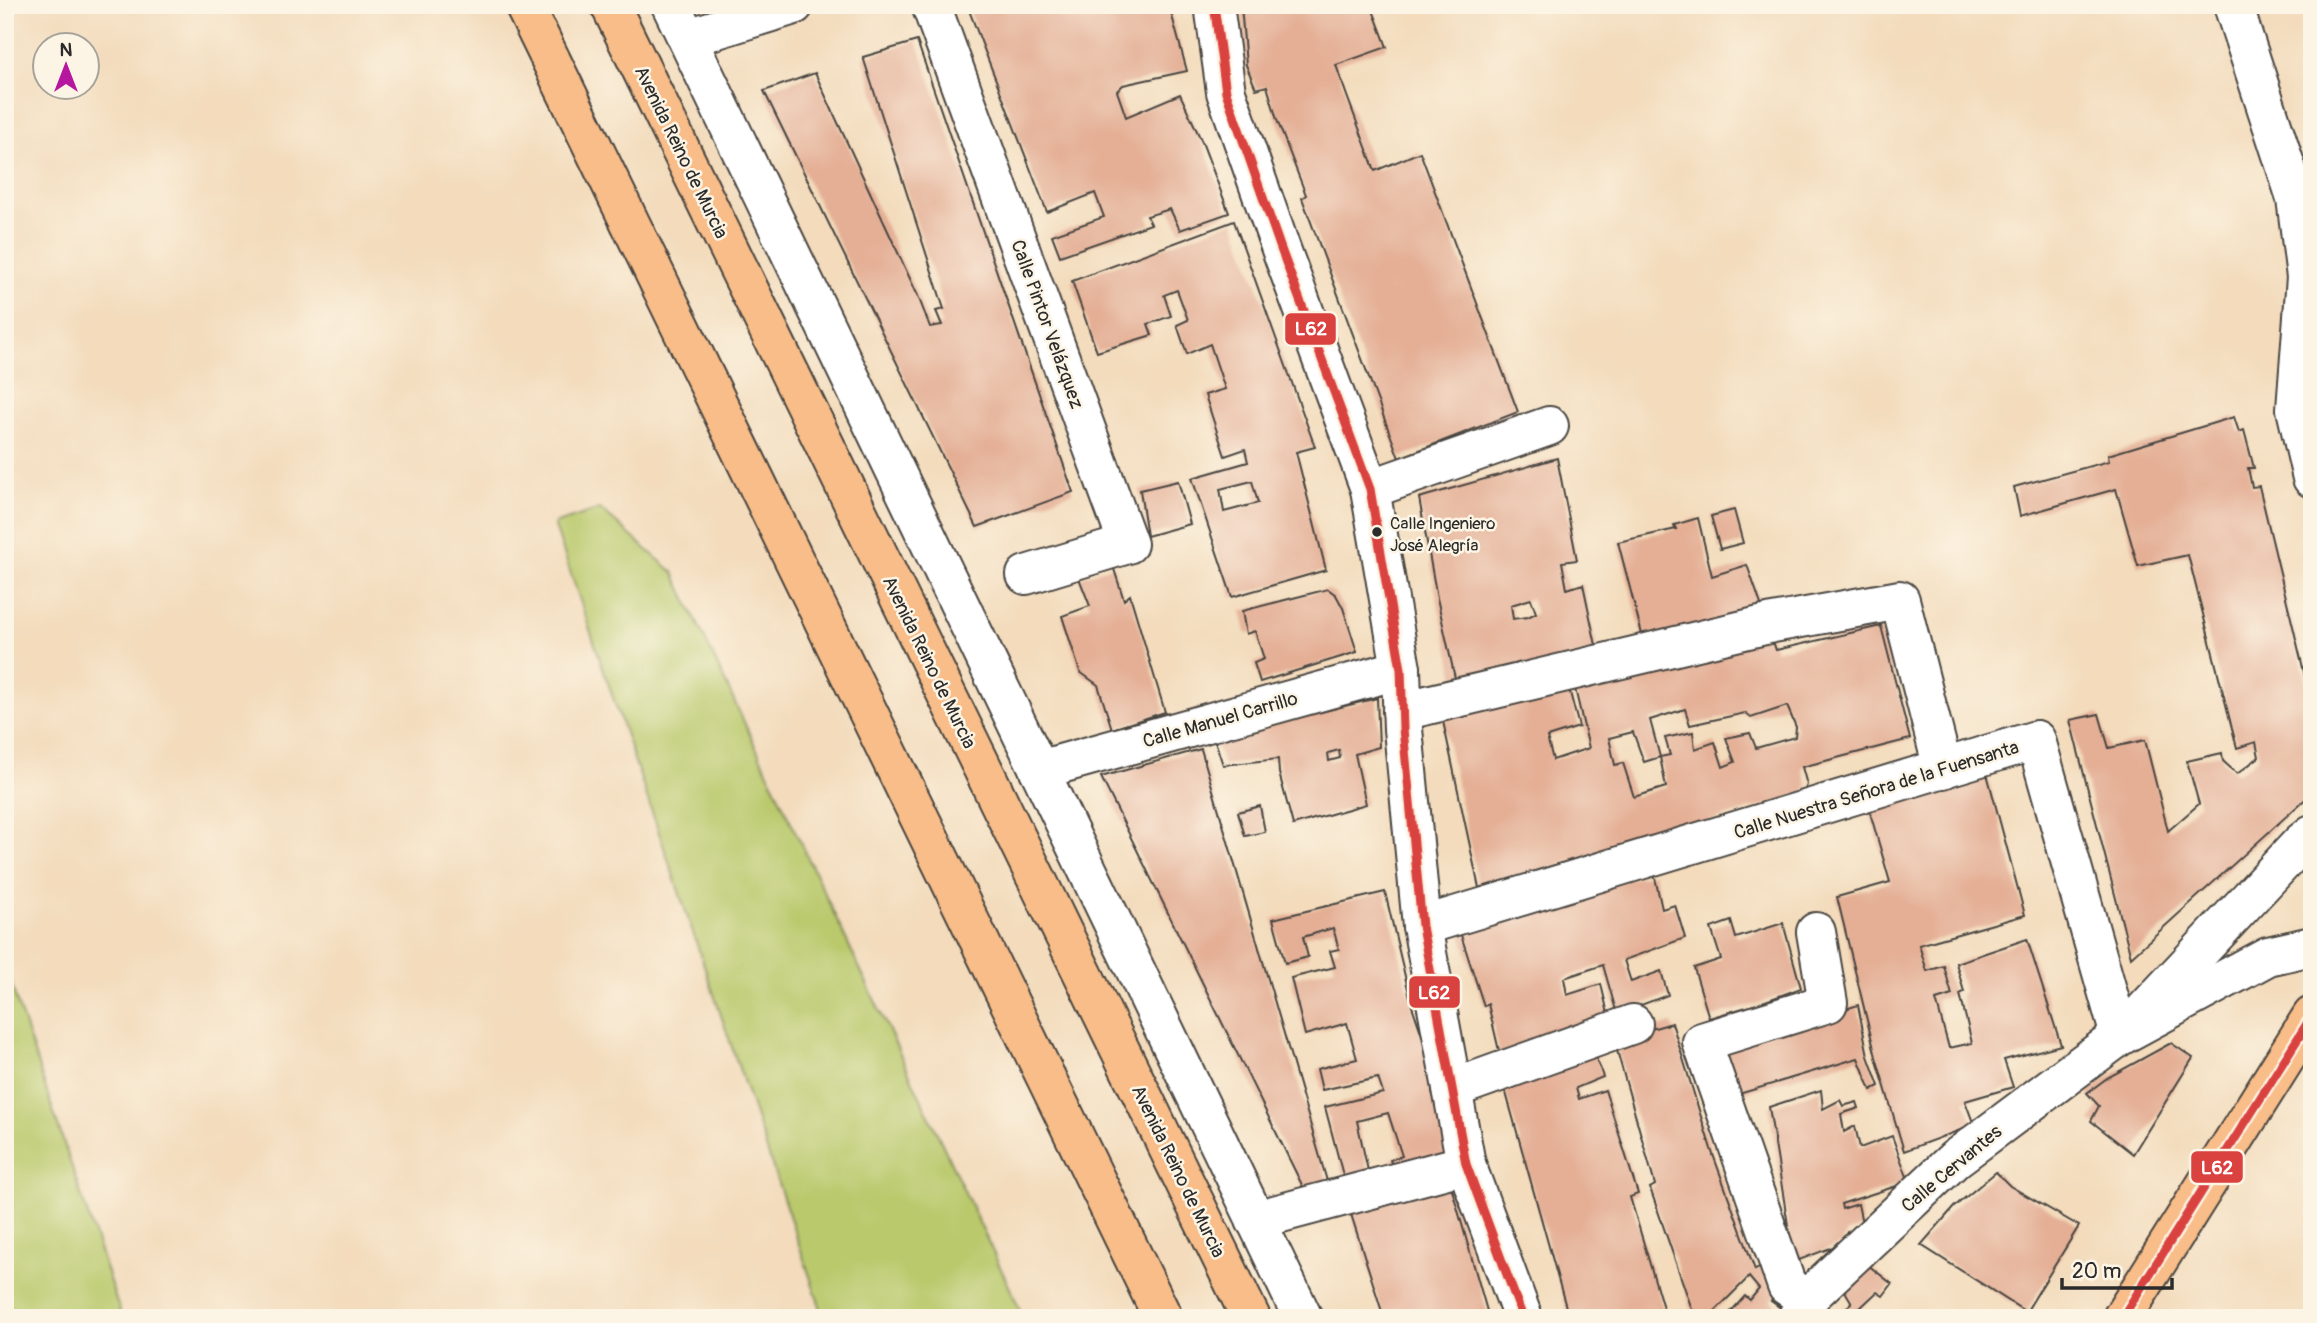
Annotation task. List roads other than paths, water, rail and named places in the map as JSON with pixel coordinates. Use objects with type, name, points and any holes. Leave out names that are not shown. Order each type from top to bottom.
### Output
[{"type":"main road","points":[[524,5],[1163,1318]]},
{"type":"main road","name":"Avenida Reino de Murcia","points":[[610,5],[1251,1318]]},
{"type":"main road","points":[[2123,1318],[2312,1016]]},
{"type":"street","points":[[794,5],[679,22],[1303,1318]]},
{"type":"street","name":"Calle Pintor Velázquez","points":[[931,5],[1128,544],[1026,575]]},
{"type":"street","points":[[1214,5],[1226,92],[1370,489],[1401,669],[1402,711],[1422,926],[1452,1089],[1466,1164],[1523,1318]]},
{"type":"street","points":[[2233,5],[2296,198],[2306,277],[2296,409],[2312,478]]},
{"type":"street","points":[[1370,489],[1549,426]]},
{"type":"street","points":[[1402,711],[1773,623],[1900,600],[1943,769]]},
{"type":"street","name":"Calle Manuel Carrillo","points":[[1039,770],[1401,669]]},
{"type":"street","name":"Calle Nuestra Señora de la Fuensanta","points":[[1422,926],[2036,740],[2120,1036]]},
{"type":"street","name":"Calle Cervantes","points":[[2120,1036],[2312,834]]},
{"type":"street","points":[[1803,1309],[1787,1286],[1702,1042],[1828,1003],[1816,932]]},
{"type":"street","name":"Calle Cervantes","points":[[1803,1309],[1955,1159],[2120,1036],[2268,956],[2312,946]]},
{"type":"street","points":[[1452,1089],[1633,1024]]},
{"type":"street","points":[[1255,1220],[1466,1164]]},
{"type":"place","name":"Calle Ingeniero José Alegría","points":[[1377,532]]}]
